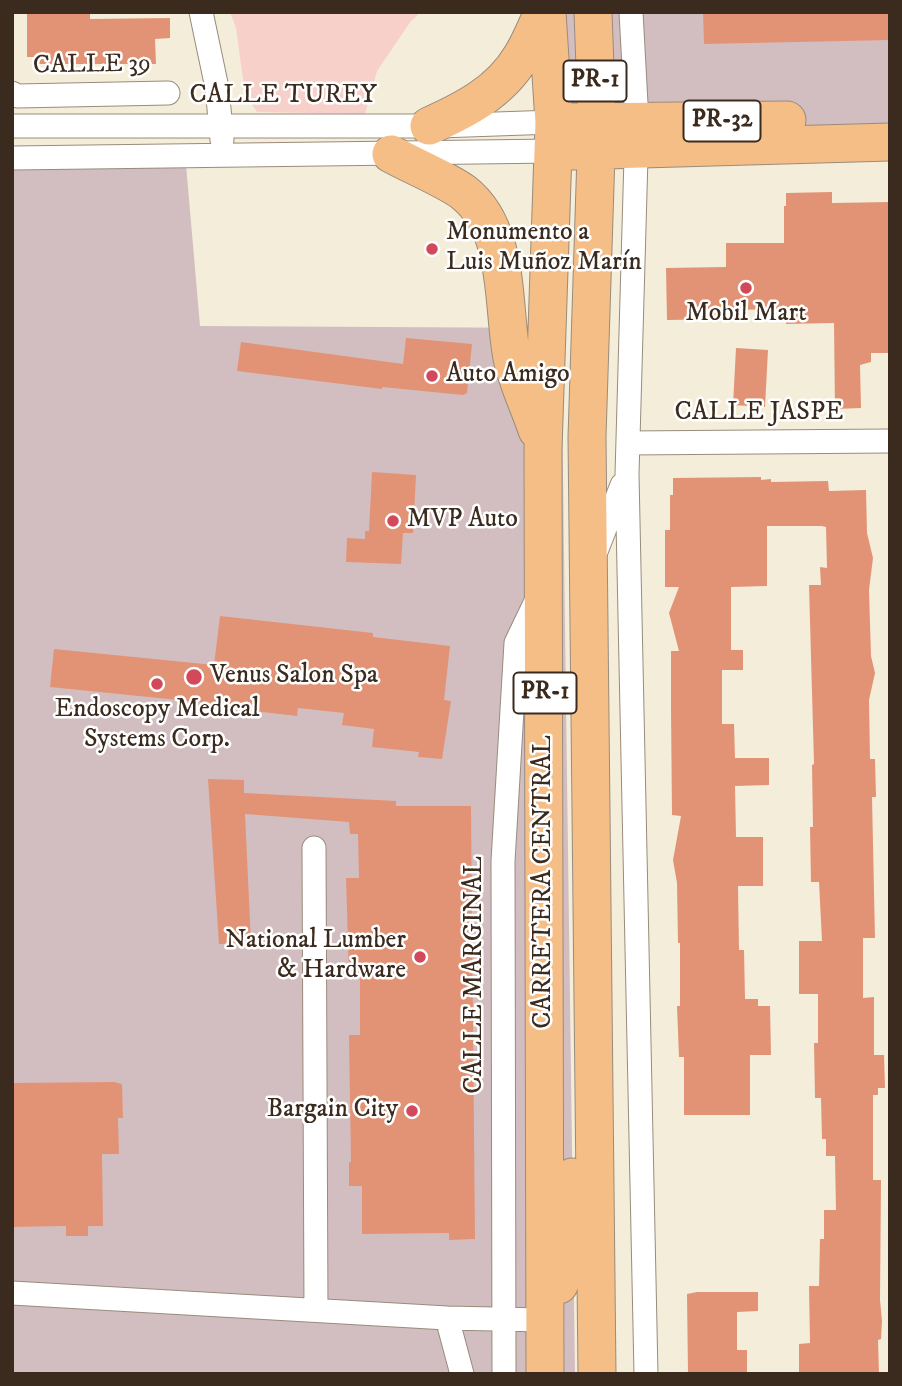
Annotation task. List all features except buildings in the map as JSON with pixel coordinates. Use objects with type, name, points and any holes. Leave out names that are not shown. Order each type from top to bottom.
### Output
[{"type":"main road","points":[[429,126],[465,110],[492,90],[521,58],[545,12]]},
{"type":"main road","name":"CARRETERA CENTRAL","points":[[545,12],[554,137],[543,449],[545,1374]]},
{"type":"main road","name":"CARRETERA CENTRAL","points":[[593,12],[596,136],[587,437],[597,1374]]},
{"type":"main road","name":"PR-32","points":[[636,135],[890,119]]},
{"type":"main road","points":[[554,137],[636,135],[890,142]]},
{"type":"main road","points":[[391,154],[462,191],[475,204],[489,226],[505,285],[512,359],[543,449]]},
{"type":"main road","points":[[566,1374],[544,1321],[569,1261],[572,1178],[595,1113]]},
{"type":"street","points":[[201,12],[217,88],[223,156]]},
{"type":"street","points":[[631,12],[636,135],[627,474],[646,1374]]},
{"type":"street","name":"CALLE 39","points":[[15,95],[168,93]]},
{"type":"street","name":"CALLE TUREY","points":[[12,126],[429,126],[554,137]]},
{"type":"street","points":[[12,158],[391,154],[554,137]]},
{"type":"street","name":"CALLE JASPE","points":[[628,443],[890,441]]},
{"type":"street","points":[[590,566],[627,474]]},
{"type":"street","name":"CALLE MARGINAL","points":[[504,1374],[505,821],[516,643],[545,583]]},
{"type":"street","points":[[314,848],[316,1310]]},
{"type":"street","points":[[12,1293],[447,1318],[544,1321]]},
{"type":"street","points":[[447,1318],[462,1374]]},
{"type":"shaded area","points":[[230,12],[421,12],[411,21],[377,71],[365,114],[257,112],[245,94],[236,28]]},
{"type":"shaded area","points":[[557,12],[890,12],[890,145],[558,157]]},
{"type":"shaded area","points":[[185,153],[200,326],[561,328],[575,1374],[12,1374],[12,154]]},
{"type":"place","name":"Monumento a Luis Muñoz Marín","points":[[432,249]]},
{"type":"place","name":"Mobil Mart","points":[[746,288]]},
{"type":"place","name":"Auto Amigo","points":[[432,376]]},
{"type":"place","name":"MVP Auto","points":[[393,521]]},
{"type":"place","name":"Venus Salon Spa","points":[[194,677]]},
{"type":"place","name":"Endoscopy Medical Systems Corp.","points":[[157,684]]},
{"type":"place","name":"National Lumber & Hardware","points":[[420,957]]},
{"type":"place","name":"Bargain City","points":[[412,1111]]}]
